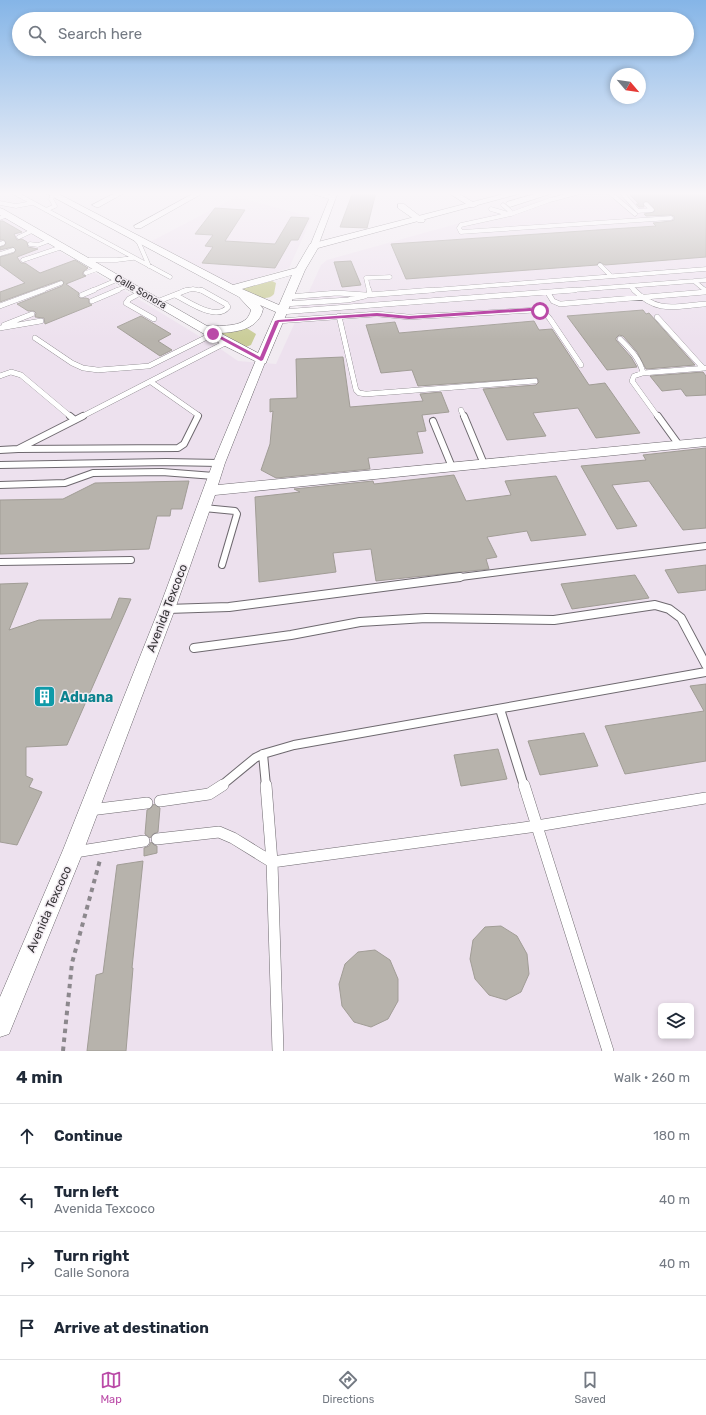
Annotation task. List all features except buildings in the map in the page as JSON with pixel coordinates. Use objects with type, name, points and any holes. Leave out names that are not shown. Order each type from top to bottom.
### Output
[{"type":"street","name":"Calle Sonora","points":[[53,241],[159,301],[227,342],[261,360]]},
{"type":"street","points":[[142,241],[231,289],[282,309]]},
{"type":"street","name":"Avenida Texcoco","points":[[0,1025],[73,852],[167,609],[204,508],[216,469],[282,309],[300,270],[307,258],[318,250],[321,241]]},
{"type":"street","points":[[318,250],[349,241]]},
{"type":"street","points":[[346,248],[372,241]]},
{"type":"street","points":[[231,289],[300,270]]},
{"type":"street","points":[[208,331],[233,329],[248,323],[254,318],[257,314],[257,309],[242,294]]},
{"type":"street","points":[[208,491],[706,442]]},
{"type":"lane","points":[[26,241],[31,244],[40,244],[48,241]]},
{"type":"lane","points":[[102,241],[170,277]]},
{"type":"lane","points":[[137,241],[150,266]]},
{"type":"lane","points":[[23,260],[62,247]]},
{"type":"lane","points":[[0,254],[13,250]]},
{"type":"lane","points":[[85,260],[117,260],[133,258]]},
{"type":"lane","points":[[600,265],[611,276]]},
{"type":"lane","points":[[86,273],[100,268]]},
{"type":"lane","points":[[282,309],[348,300],[368,295],[706,268]]},
{"type":"lane","points":[[368,295],[366,278],[390,277]]},
{"type":"lane","points":[[82,295],[119,279]]},
{"type":"lane","points":[[282,309],[548,293],[706,280]]},
{"type":"lane","points":[[694,281],[706,291]]},
{"type":"lane","points":[[0,306],[61,283]]},
{"type":"lane","points":[[92,301],[129,285]]},
{"type":"lane","points":[[630,286],[641,298],[660,307],[706,304]]},
{"type":"lane","points":[[159,301],[175,295],[189,290],[198,289],[226,304],[228,307],[219,314],[210,313],[175,295]]},
{"type":"lane","points":[[548,293],[553,301],[560,304],[641,298],[706,291]]},
{"type":"lane","points":[[142,292],[129,299],[126,303],[154,320]]},
{"type":"lane","points":[[282,309],[339,316],[377,314],[409,317],[536,310],[545,313],[550,319],[581,365]]},
{"type":"lane","points":[[0,327],[32,314]]},
{"type":"lane","points":[[339,316],[356,390],[359,393],[366,394],[535,381]]},
{"type":"lane","points":[[657,317],[705,368]]},
{"type":"lane","points":[[0,327],[24,326],[41,321]]},
{"type":"lane","points":[[35,338],[72,363],[83,368],[98,370],[149,366],[208,331]]},
{"type":"lane","points":[[620,339],[639,361],[643,373]]},
{"type":"lane","points":[[18,449],[152,382],[227,342]]},
{"type":"lane","points":[[679,444],[632,381],[634,376],[643,373],[705,368]]},
{"type":"lane","points":[[0,376],[11,372],[21,374],[75,420]]},
{"type":"lane","points":[[0,450],[178,448],[184,444],[198,416],[152,382]]},
{"type":"lane","points":[[461,410],[484,464]]},
{"type":"lane","points":[[433,421],[452,468]]},
{"type":"lane","points":[[0,465],[166,462],[216,469]]},
{"type":"lane","points":[[162,472],[166,462]]},
{"type":"lane","points":[[93,472],[96,463]]},
{"type":"lane","points":[[0,485],[65,483],[93,472],[162,472],[216,469]]},
{"type":"lane","points":[[204,508],[235,511],[237,514],[222,565]]},
{"type":"lane","points":[[167,609],[229,607],[706,546]]},
{"type":"lane","points":[[0,562],[131,560]]},
{"type":"lane","points":[[194,648],[291,635],[360,622],[426,618],[554,620],[655,605],[669,609],[681,618],[706,665]]},
{"type":"lane","points":[[160,801],[208,794],[217,790],[247,764],[263,754],[294,745],[706,672]]},
{"type":"lane","points":[[500,708],[608,1051]]},
{"type":"lane","points":[[263,754],[272,862],[278,1051]]},
{"type":"lane","points":[[157,839],[219,832],[238,839],[261,858],[272,862],[537,826],[706,798]]},
{"type":"lane","points":[[88,810],[147,803]]},
{"type":"lane","points":[[73,852],[144,841]]},
{"type":"path","points":[[63,1051],[72,963],[103,847]]},
{"type":"shaded area","points":[[0,241],[43,241],[238,361],[276,364],[321,265],[327,260],[395,241],[706,241],[706,1051],[0,1051]]},
{"type":"shaded area","points":[[301,241],[289,268],[233,285],[150,242]]},
{"type":"green space","points":[[272,281],[276,283],[274,294],[266,298],[257,297],[240,289]]},
{"type":"green space","points":[[245,327],[256,334],[251,345],[246,347],[221,333]]},
{"type":"place","name":"Aduana","points":[[44,697]]},
{"type":"route","points":[[213,334],[261,360],[278,321],[377,314],[409,317],[530,309],[540,311]]}]
